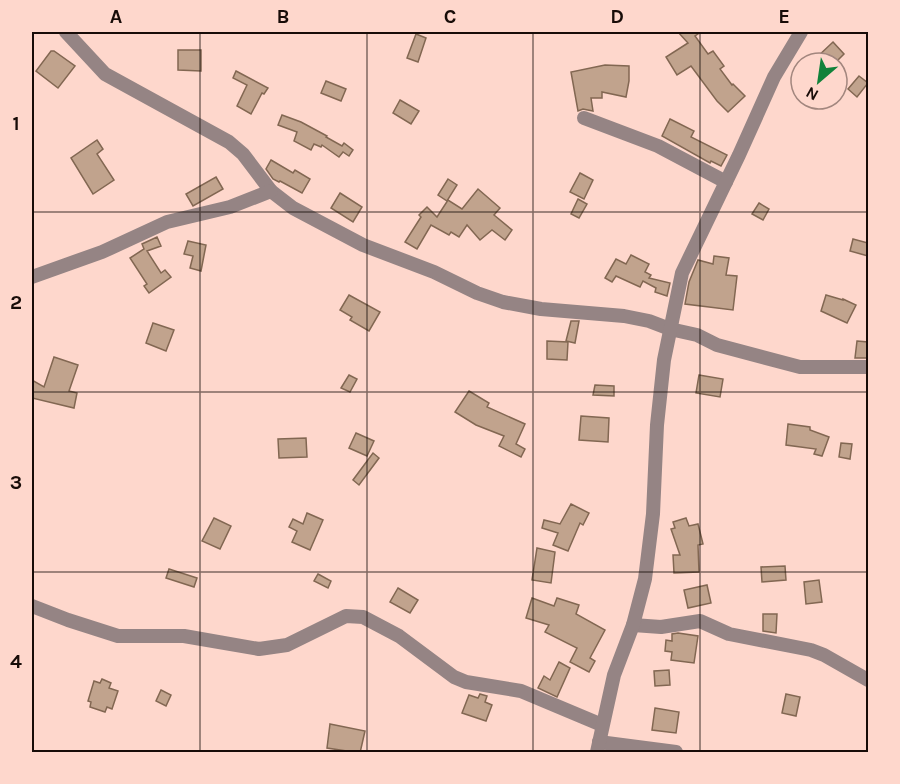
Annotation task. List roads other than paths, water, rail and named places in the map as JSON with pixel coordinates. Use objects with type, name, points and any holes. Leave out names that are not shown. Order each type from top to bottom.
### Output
[{"type":"street","points":[[66,32],[105,74],[229,142],[243,154],[271,191],[292,208],[363,245],[434,272],[477,293],[503,302],[541,309],[624,316],[649,321],[670,329],[687,331],[717,345],[800,367],[868,367]]},
{"type":"street","points":[[676,753],[598,747],[614,675],[633,624],[645,579],[653,514],[657,425],[664,360],[682,273],[774,77],[801,32]]},
{"type":"street","points":[[584,118],[658,146],[726,182]]},
{"type":"street","points":[[32,277],[102,252],[167,222],[230,207],[271,191]]},
{"type":"street","points":[[32,606],[118,636],[184,636],[259,649],[287,645],[346,616],[363,617],[399,636],[454,678],[521,691],[602,724]]},
{"type":"street","points":[[633,624],[661,627],[699,621],[729,634],[811,650],[868,680]]}]
